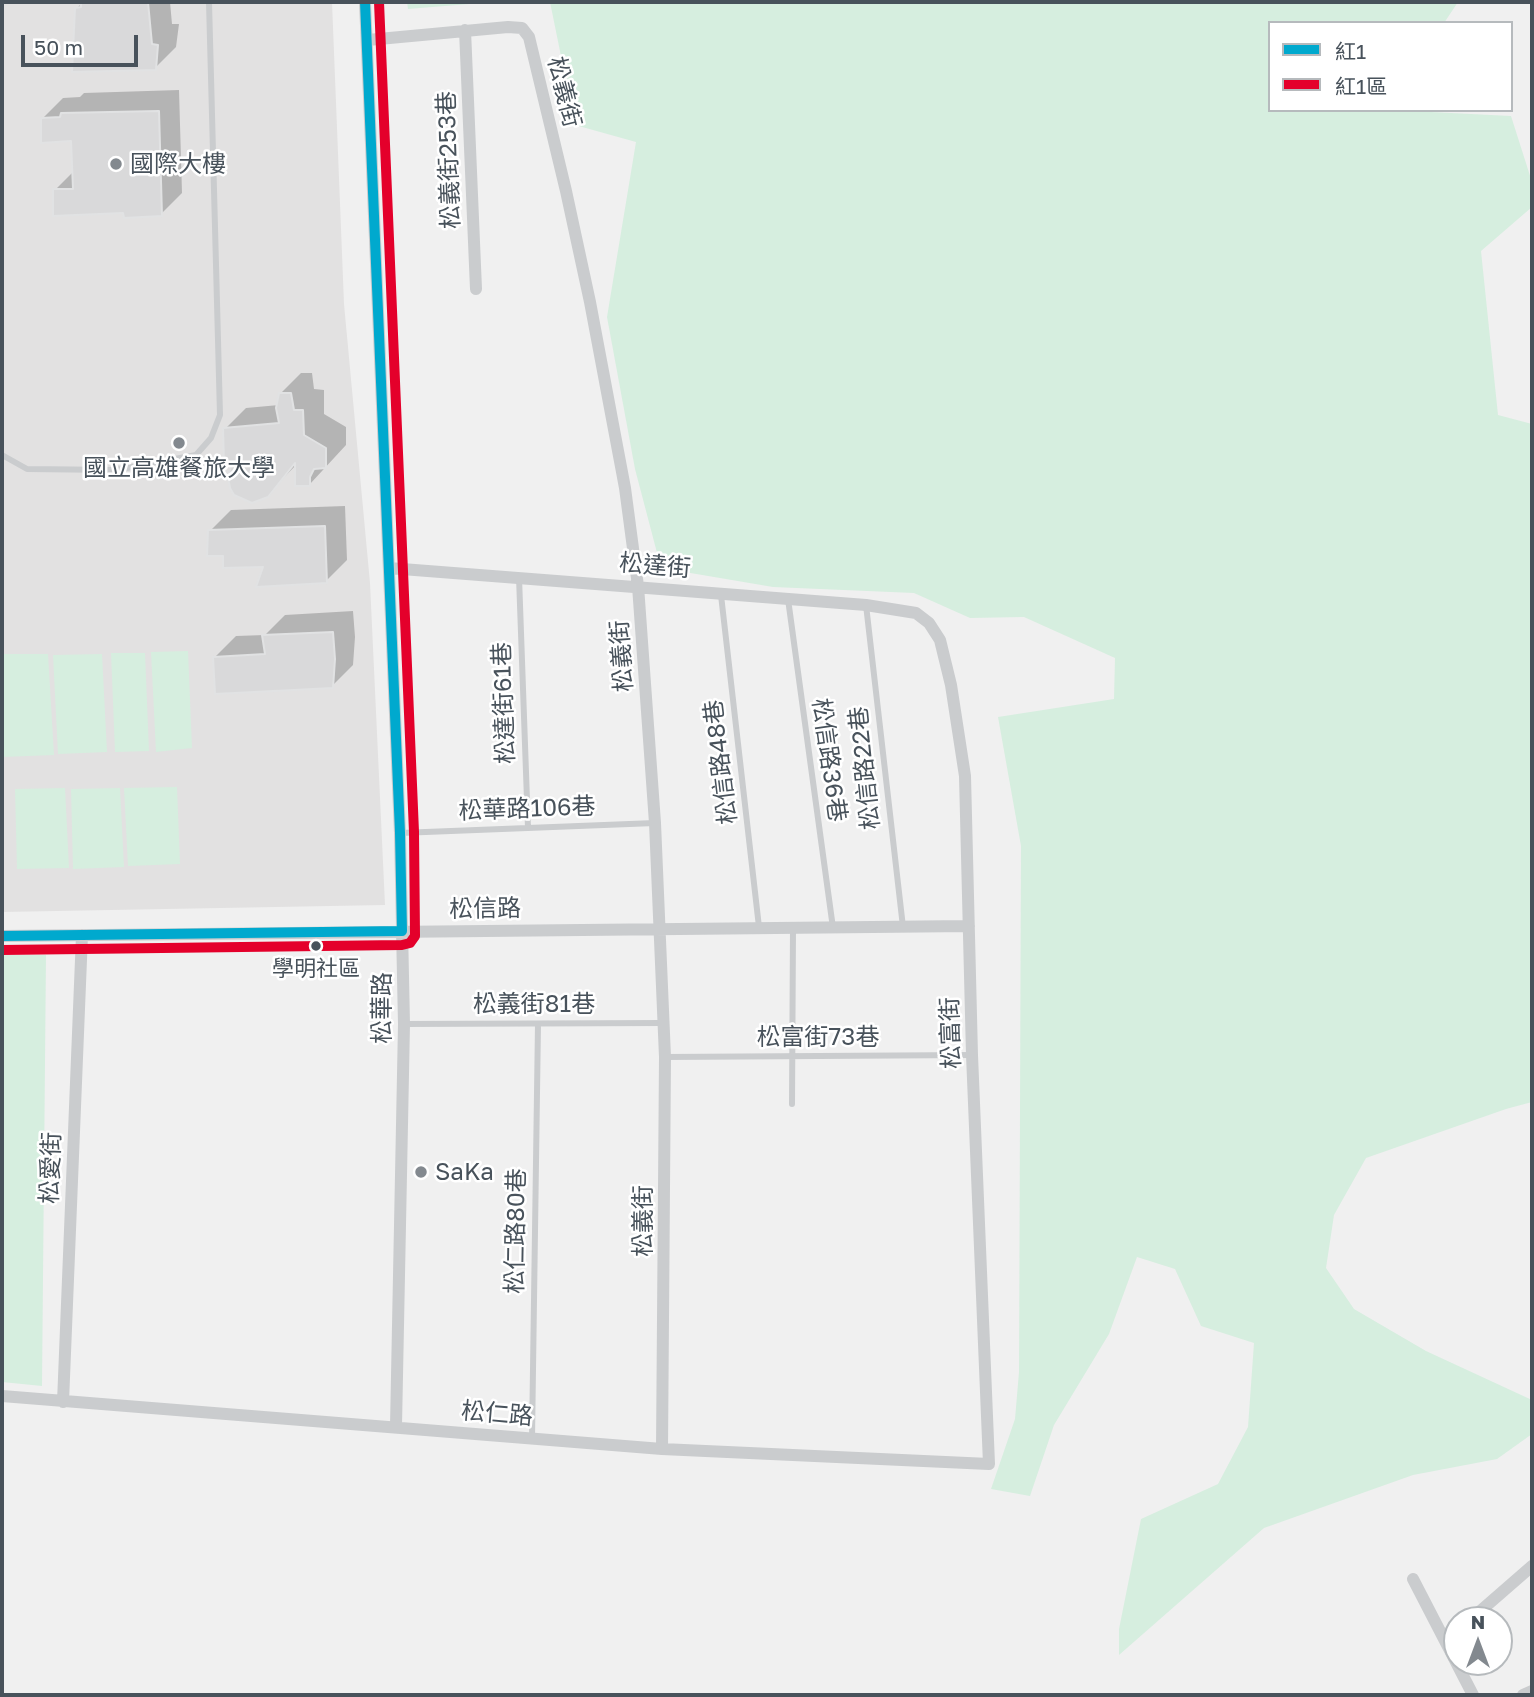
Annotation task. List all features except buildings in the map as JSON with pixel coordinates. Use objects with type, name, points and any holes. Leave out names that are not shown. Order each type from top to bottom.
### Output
[{"type":"street","name":"松華路","points":[[365,2],[400,833],[404,1024],[396,1426]]},
{"type":"street","name":"松義街","points":[[368,40],[465,30],[522,28],[529,37],[590,302],[625,488],[638,586],[655,823],[664,1057],[662,1449]]},
{"type":"street","name":"松義街253巷","points":[[465,30],[476,289]]},
{"type":"street","name":"松達街","points":[[389,568],[788,598],[916,612]]},
{"type":"street","name":"松富街","points":[[916,612],[929,623],[940,640],[951,685],[965,776],[972,1055],[989,1464]]},
{"type":"street","name":"松信路","points":[[2,936],[969,926]]},
{"type":"street","name":"松愛街","points":[[63,1402],[82,935]]},
{"type":"street","name":"松仁路","points":[[2,1396],[662,1449],[989,1464]]},
{"type":"street","points":[[1486,1606],[1532,1566]]},
{"type":"street","points":[[1413,1579],[1443,1635]]},
{"type":"street","points":[[1464,1676],[1473,1695]]},
{"type":"street","points":[[1522,1695],[1532,1691]]},
{"type":"lane","points":[[2,454],[27,469],[116,470],[196,455],[211,438],[220,415],[209,2]]},
{"type":"lane","name":"松達街61巷","points":[[519,577],[528,828]]},
{"type":"lane","name":"松信路48巷","points":[[721,593],[759,927]]},
{"type":"lane","name":"松信路36巷","points":[[788,598],[833,928]]},
{"type":"lane","name":"松信路22巷","points":[[866,605],[903,927]]},
{"type":"lane","name":"松華路106巷","points":[[400,833],[655,823]]},
{"type":"lane","points":[[792,1104],[793,929]]},
{"type":"lane","name":"松義街81巷","points":[[404,1024],[663,1023]]},
{"type":"lane","name":"松仁路80巷","points":[[533,1438],[538,1024]]},
{"type":"lane","name":"松富街73巷","points":[[664,1057],[972,1055]]},
{"type":"shaded area","name":"國立高雄餐旅大學","points":[[2,2],[332,2],[344,304],[370,583],[385,905],[2,912]]},
{"type":"green space","points":[[407,2],[494,2],[408,9]]},
{"type":"green space","points":[[550,2],[1458,2],[1445,21],[1268,21],[1268,112],[1431,112],[1511,116],[1532,182],[1532,207],[1481,251],[1498,415],[1532,424],[1532,1102],[1366,1158],[1334,1215],[1326,1268],[1354,1309],[1426,1351],[1532,1400],[1532,1434],[1497,1459],[1413,1475],[1264,1528],[1119,1655],[1119,1629],[1141,1519],[1218,1484],[1248,1427],[1254,1343],[1201,1326],[1175,1269],[1137,1257],[1109,1334],[1054,1425],[1030,1496],[991,1489],[1015,1419],[1019,1372],[1021,846],[998,717],[1114,699],[1115,658],[1024,617],[970,618],[914,593],[773,587],[661,568],[635,469],[607,317],[636,142],[575,125]]},
{"type":"green space","points":[[188,651],[192,748],[156,752],[151,652]]},
{"type":"green space","points":[[111,653],[145,653],[149,751],[115,752]]},
{"type":"green space","points":[[2,654],[48,654],[54,755],[2,757]]},
{"type":"green space","points":[[102,654],[107,752],[58,754],[53,655]]},
{"type":"green space","points":[[177,787],[180,864],[128,866],[124,788]]},
{"type":"green space","points":[[65,788],[69,868],[17,869],[15,789]]},
{"type":"green space","points":[[120,788],[124,867],[73,869],[71,789]]},
{"type":"green space","points":[[2,955],[46,955],[42,1386],[2,1382]]},
{"type":"transit line","name":"紅1","points":[[365,2],[402,931]]},
{"type":"transit line","name":"紅1區","points":[[2,950],[402,945],[410,943],[415,936],[414,832],[379,2]]},
{"type":"transit line","name":"紅1","points":[[2,936],[402,931]]},
{"type":"place","name":"國際大樓","points":[[116,164]]},
{"type":"place","name":"國立高雄餐旅大學","points":[[179,443]]},
{"type":"place","name":"學明社區","points":[[316,946]]},
{"type":"place","name":"SaKa","points":[[421,1172]]}]
